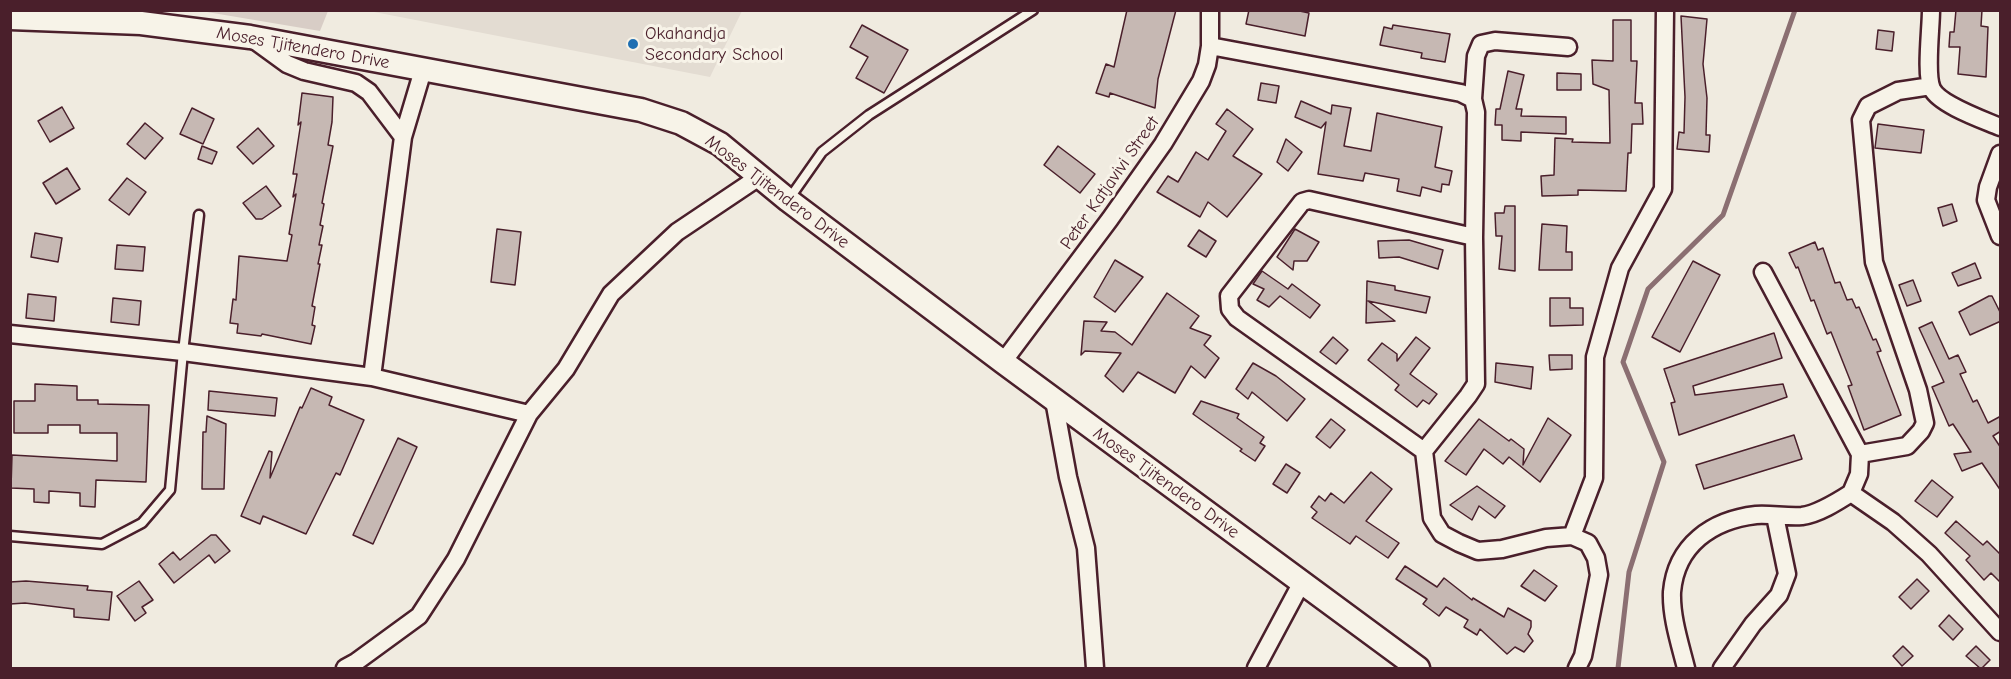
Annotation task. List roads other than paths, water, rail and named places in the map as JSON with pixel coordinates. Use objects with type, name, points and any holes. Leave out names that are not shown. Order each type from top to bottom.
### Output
[{"type":"street","name":"Peter Katjavivi Street","points":[[1003,362],[1163,144],[1201,81],[1207,65],[1210,46],[1210,10]]},
{"type":"street","points":[[1572,536],[1594,478],[1595,357],[1620,268],[1663,189],[1665,10]]},
{"type":"street","points":[[1931,10],[1929,79],[1932,91],[1946,102],[2001,128]]},
{"type":"street","name":"Moses Tjitendero Drive","points":[[10,18],[141,23],[250,37],[641,110],[681,123],[720,144],[788,200],[1003,362],[1418,669]]},
{"type":"street","points":[[250,37],[287,64],[304,71],[356,83],[369,92],[403,137]]},
{"type":"street","points":[[1568,47],[1495,41],[1481,44],[1476,56],[1473,99],[1476,112],[1474,237],[1476,384],[1424,452],[1432,518],[1442,534],[1478,551],[1502,549],[1546,538],[1572,536],[1588,543],[1596,558],[1599,575],[1583,656],[1577,669]]},
{"type":"street","points":[[1210,46],[1461,93],[1473,99]]},
{"type":"street","points":[[372,377],[403,137],[423,70]]},
{"type":"street","points":[[1860,454],[1907,446],[1925,423],[1918,390],[1874,262],[1861,120],[1868,106],[1898,92],[1931,86]]},
{"type":"street","points":[[2001,154],[1988,187],[1986,200],[2001,236]]},
{"type":"street","points":[[345,669],[419,616],[456,559],[530,414],[566,369],[611,294],[677,232],[759,177]]},
{"type":"street","points":[[1424,452],[1237,318],[1230,309],[1229,296],[1302,201],[1309,200],[1474,237]]},
{"type":"street","points":[[1686,669],[1675,620],[1672,592],[1677,567],[1696,539],[1720,523],[1756,515],[1803,516],[1836,503],[1851,493],[1859,474],[1860,454],[1763,272]]},
{"type":"street","points":[[10,334],[183,352],[372,377],[530,414]]},
{"type":"street","points":[[1054,400],[1068,477],[1086,548],[1095,669]]},
{"type":"street","points":[[1851,493],[1893,522],[1929,554],[2001,632]]},
{"type":"street","points":[[1722,669],[1753,624],[1779,595],[1787,574],[1775,516]]},
{"type":"street","points":[[1256,669],[1302,582]]},
{"type":"lane","points":[[788,200],[822,152],[853,127],[1033,10]]},
{"type":"lane","points":[[10,536],[102,544],[142,523],[170,490],[199,215]]},
{"type":"waterway","points":[[1618,668],[1629,572],[1664,462],[1623,362],[1648,289],[1723,215],[1795,10]]},
{"type":"place","name":"Okahandja Secondary School","points":[[633,44]]}]
